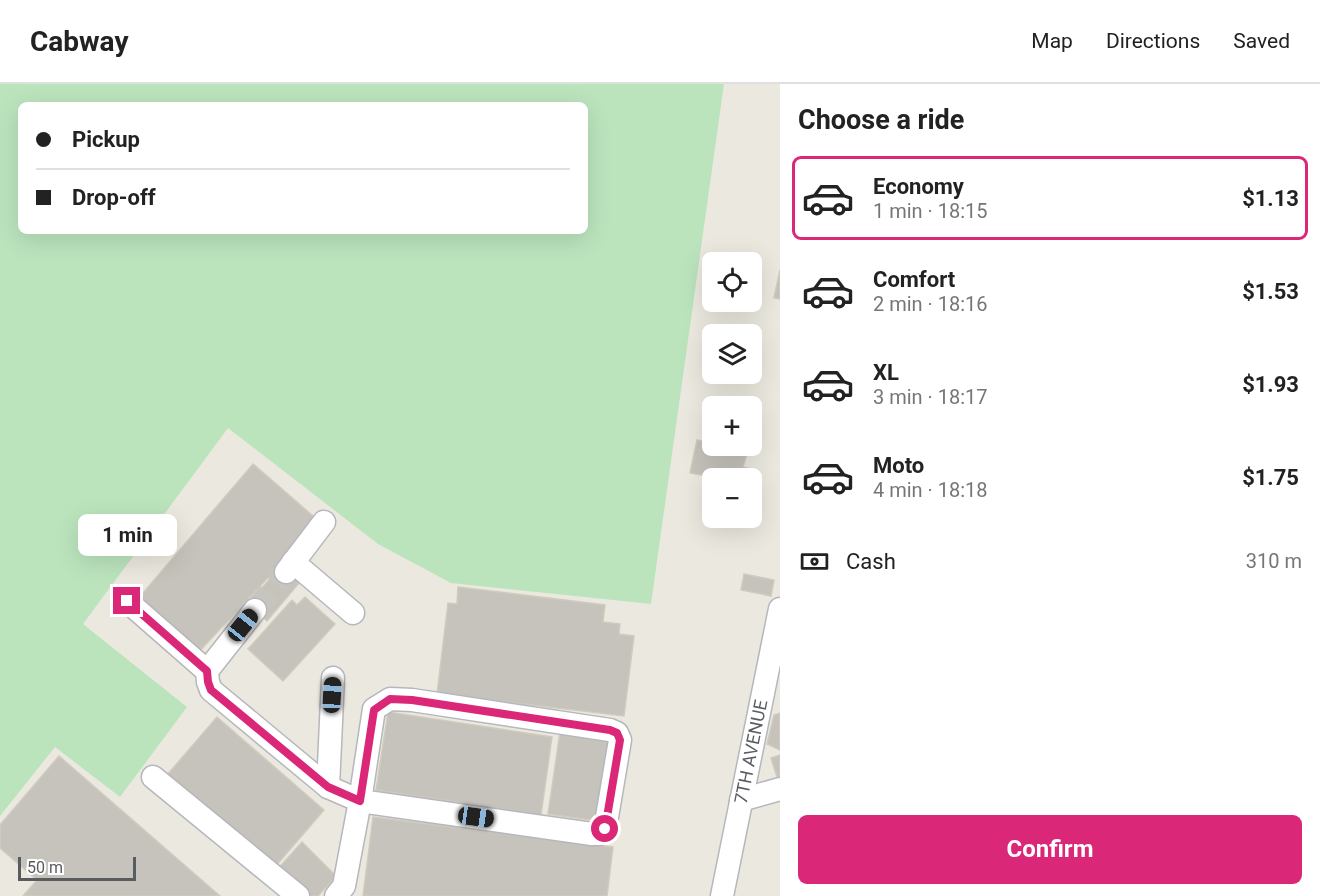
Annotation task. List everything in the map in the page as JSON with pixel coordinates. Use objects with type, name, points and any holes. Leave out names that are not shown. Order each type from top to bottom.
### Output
[{"type":"street","points":[[324,522],[290,567],[353,614]]},
{"type":"street","points":[[127,601],[207,671]]},
{"type":"street","name":"7TH AVENUE","points":[[722,896],[780,609]]},
{"type":"street","points":[[255,610],[207,671],[211,690],[328,787],[360,801],[599,834],[605,829],[620,740],[617,733],[610,730],[412,700],[390,699],[374,710],[360,801],[344,886],[336,896]]},
{"type":"street","points":[[328,787],[333,678]]},
{"type":"street","points":[[153,777],[297,896]]},
{"type":"street","points":[[741,800],[780,789]]},
{"type":"green space","points":[[0,84],[724,84],[651,604],[451,583],[378,544],[228,428],[83,624],[187,707],[120,797],[55,747],[0,816]]},
{"type":"building","points":[[780,270],[780,299],[774,298]]},
{"type":"building","points":[[697,440],[702,441],[702,456],[746,456],[743,467],[747,468],[702,468],[702,475],[690,473]]},
{"type":"building","points":[[253,464],[320,522],[195,656],[137,600]]},
{"type":"building","points":[[280,567],[299,583],[267,621],[248,604]]},
{"type":"building","points":[[744,574],[774,580],[771,596],[741,590]]},
{"type":"building","points":[[458,587],[605,605],[603,622],[620,624],[619,634],[634,636],[624,716],[437,694],[448,603],[457,604]]},
{"type":"building","points":[[305,597],[335,624],[283,681],[248,649],[292,600],[297,605]]},
{"type":"building","points":[[388,712],[552,737],[541,815],[376,790]]},
{"type":"building","points":[[780,713],[780,750],[767,744],[774,715]]},
{"type":"building","points":[[217,717],[324,810],[274,868],[167,775]]},
{"type":"building","points":[[560,732],[616,741],[605,822],[548,814]]},
{"type":"building","points":[[780,755],[780,778],[777,777],[771,758]]},
{"type":"building","points":[[59,756],[220,896],[23,896],[37,880],[0,848],[0,825]]},
{"type":"building","points":[[373,817],[613,847],[607,896],[363,896]]},
{"type":"building","points":[[302,842],[336,876],[318,896],[305,896],[276,871]]},
{"type":"tunnel","points":[[255,610],[286,572]]},
{"type":"route","points":[[127,601],[207,671],[211,690],[328,787],[360,801],[374,710],[390,699],[412,700],[610,730],[617,733],[620,740],[605,829]]}]
